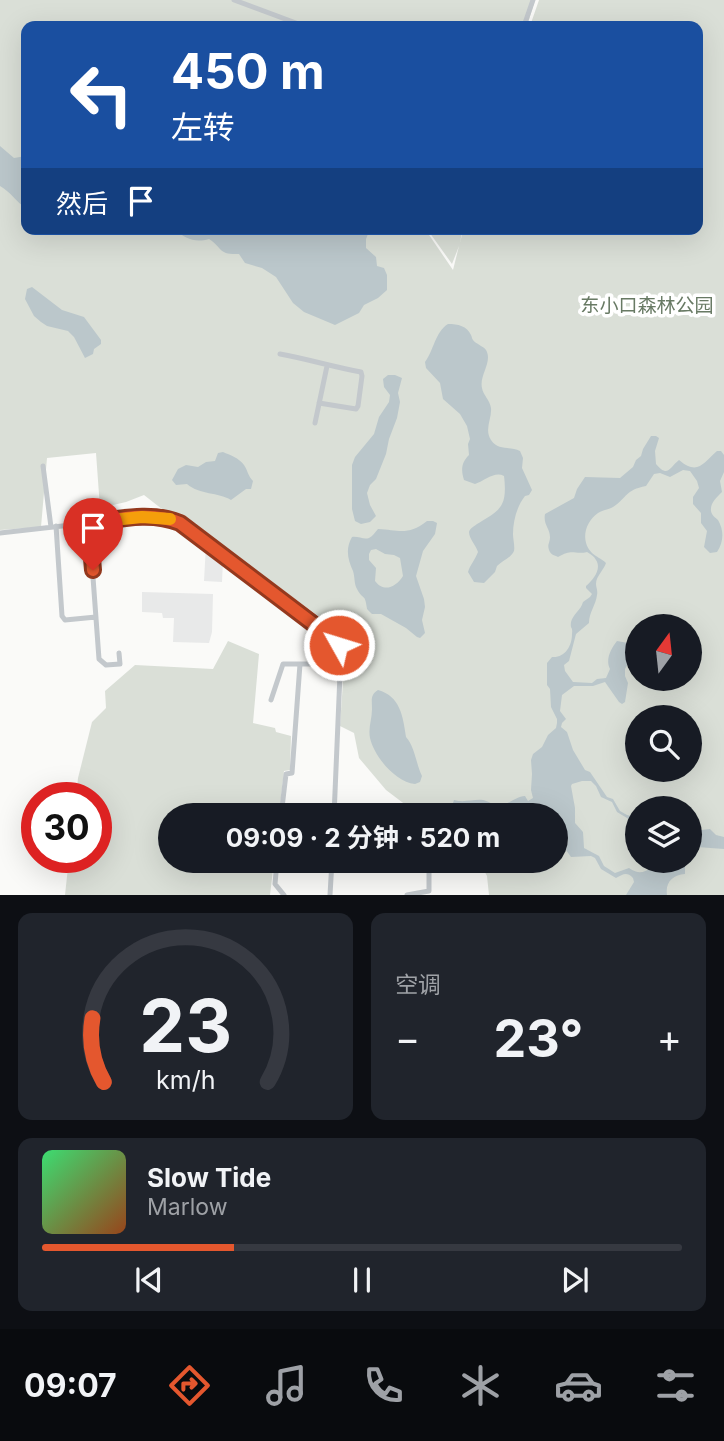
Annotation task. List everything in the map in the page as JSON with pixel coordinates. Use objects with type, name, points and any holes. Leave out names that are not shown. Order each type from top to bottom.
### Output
[{"type":"street","points":[[234,0],[291,21]]},
{"type":"street","points":[[526,21],[533,0]]},
{"type":"street","points":[[280,354],[361,372],[356,409],[319,403]]},
{"type":"street","points":[[315,423],[327,366]]},
{"type":"street","points":[[43,466],[54,527],[62,616],[65,621],[96,617]]},
{"type":"street","points":[[0,533],[142,517],[167,518],[180,523],[324,632],[339,645],[341,651],[335,803]]},
{"type":"street","points":[[89,523],[99,659],[106,665],[120,664],[119,653]]},
{"type":"street","points":[[271,700],[283,664],[341,664]]},
{"type":"street","points":[[282,803],[286,774],[292,773],[300,664]]},
{"type":"street","points":[[276,873],[275,884],[284,895]]},
{"type":"street","points":[[330,895],[331,873]]},
{"type":"street","points":[[408,895],[429,891],[429,873]]},
{"type":"shaded area","points":[[0,146],[14,158],[21,157],[21,204],[0,186]]},
{"type":"shaded area","points":[[183,235],[368,235],[366,248],[376,257],[377,266],[384,268],[387,290],[364,305],[359,313],[335,325],[304,312],[293,303],[276,277],[262,268],[245,263],[239,254],[224,252],[209,239],[190,239]]},
{"type":"shaded area","points":[[32,287],[62,310],[84,317],[101,340],[93,354],[85,358],[68,331],[47,326],[34,316],[25,299],[27,289]]},
{"type":"shaded area","points":[[448,324],[465,328],[473,340],[486,350],[488,359],[482,383],[491,408],[489,436],[497,446],[520,451],[523,458],[522,468],[532,490],[522,500],[516,514],[513,529],[514,551],[497,566],[484,583],[474,582],[468,572],[478,552],[469,532],[499,509],[505,494],[504,476],[493,476],[475,484],[464,480],[462,467],[469,455],[470,439],[467,426],[460,414],[443,399],[440,383],[426,368],[425,362],[440,332]]},
{"type":"shaded area","points":[[388,375],[402,378],[398,393],[400,402],[386,454],[367,493],[376,516],[370,522],[361,524],[355,521],[352,509],[352,465],[355,457],[374,434],[379,417],[389,402],[390,395],[384,387],[383,379]]},
{"type":"shaded area","points":[[651,436],[659,438],[655,451],[656,464],[666,471],[679,460],[691,467],[700,466],[717,451],[721,451],[724,455],[724,472],[720,481],[722,492],[711,508],[720,524],[721,544],[717,552],[710,553],[704,547],[707,531],[701,523],[701,513],[693,504],[693,497],[699,488],[690,471],[683,470],[670,477],[654,474],[646,486],[627,494],[613,507],[598,513],[590,521],[586,543],[594,554],[606,563],[596,581],[596,599],[589,623],[576,634],[569,661],[564,665],[565,671],[573,682],[592,683],[606,678],[610,669],[609,654],[617,641],[625,642],[625,702],[619,702],[605,682],[593,686],[574,686],[562,695],[560,711],[566,719],[561,727],[567,732],[573,750],[585,770],[590,772],[607,797],[613,799],[625,814],[625,817],[617,812],[612,802],[601,797],[591,781],[572,784],[575,823],[583,832],[584,848],[599,856],[604,866],[615,873],[625,869],[625,873],[685,873],[671,880],[667,886],[667,895],[626,895],[634,882],[631,876],[626,874],[616,878],[601,869],[591,856],[571,857],[568,853],[568,803],[508,803],[522,796],[528,801],[533,798],[531,760],[557,723],[547,685],[547,663],[552,657],[561,656],[569,647],[572,619],[592,594],[586,586],[594,578],[598,567],[598,563],[587,552],[570,552],[558,557],[551,553],[545,514],[574,498],[585,477],[620,478],[633,467]]},
{"type":"shaded area","points":[[223,452],[244,465],[253,481],[251,489],[246,489],[231,500],[187,484],[176,485],[172,480],[178,469],[186,465],[198,467],[215,461],[218,453]]},
{"type":"shaded area","points":[[427,521],[437,523],[435,534],[423,551],[416,576],[425,607],[422,620],[425,633],[420,638],[381,614],[372,614],[367,609],[365,598],[356,587],[348,550],[352,537],[367,538],[378,529],[403,531]],"holes":[[[376,549],[400,558],[403,576],[393,586],[386,588],[375,581],[376,568],[369,560],[371,550]]]},
{"type":"shaded area","points":[[206,545],[223,560],[222,582],[204,581]]},
{"type":"shaded area","points":[[142,592],[213,594],[209,643],[173,642],[174,618],[163,618],[162,613],[142,612]]},
{"type":"shaded area","points":[[378,690],[391,697],[399,708],[406,737],[422,776],[420,782],[407,782],[393,773],[372,745],[369,731],[372,698]]},
{"type":"shaded area","points":[[454,800],[483,800],[492,803],[453,803]]},
{"type":"shaded area","points":[[710,829],[716,835],[724,837],[724,849],[702,847],[702,830]]},
{"type":"green space","name":"东小口森林公园","points":[[0,0],[535,0],[529,21],[21,21],[21,235],[429,235],[453,270],[459,246],[452,264],[431,235],[462,235],[460,242],[462,235],[703,235],[703,21],[532,21],[539,0],[724,0],[724,895],[489,895],[485,873],[568,873],[568,803],[403,803],[386,790],[359,758],[354,733],[340,726],[345,652],[343,634],[194,525],[167,513],[144,495],[100,508],[96,453],[47,458],[41,527],[0,530]]},
{"type":"green space","points":[[228,641],[259,654],[253,723],[275,728],[276,732],[291,736],[290,770],[284,771],[280,803],[158,803],[158,873],[273,873],[270,895],[65,895],[67,873],[112,873],[112,782],[78,782],[92,722],[106,708],[105,691],[135,665],[213,669]]},
{"type":"slow traffic","points":[[103,521],[142,517],[170,519]]},
{"type":"route","points":[[93,570],[89,523],[142,517],[167,518],[180,523],[339,645]]}]
